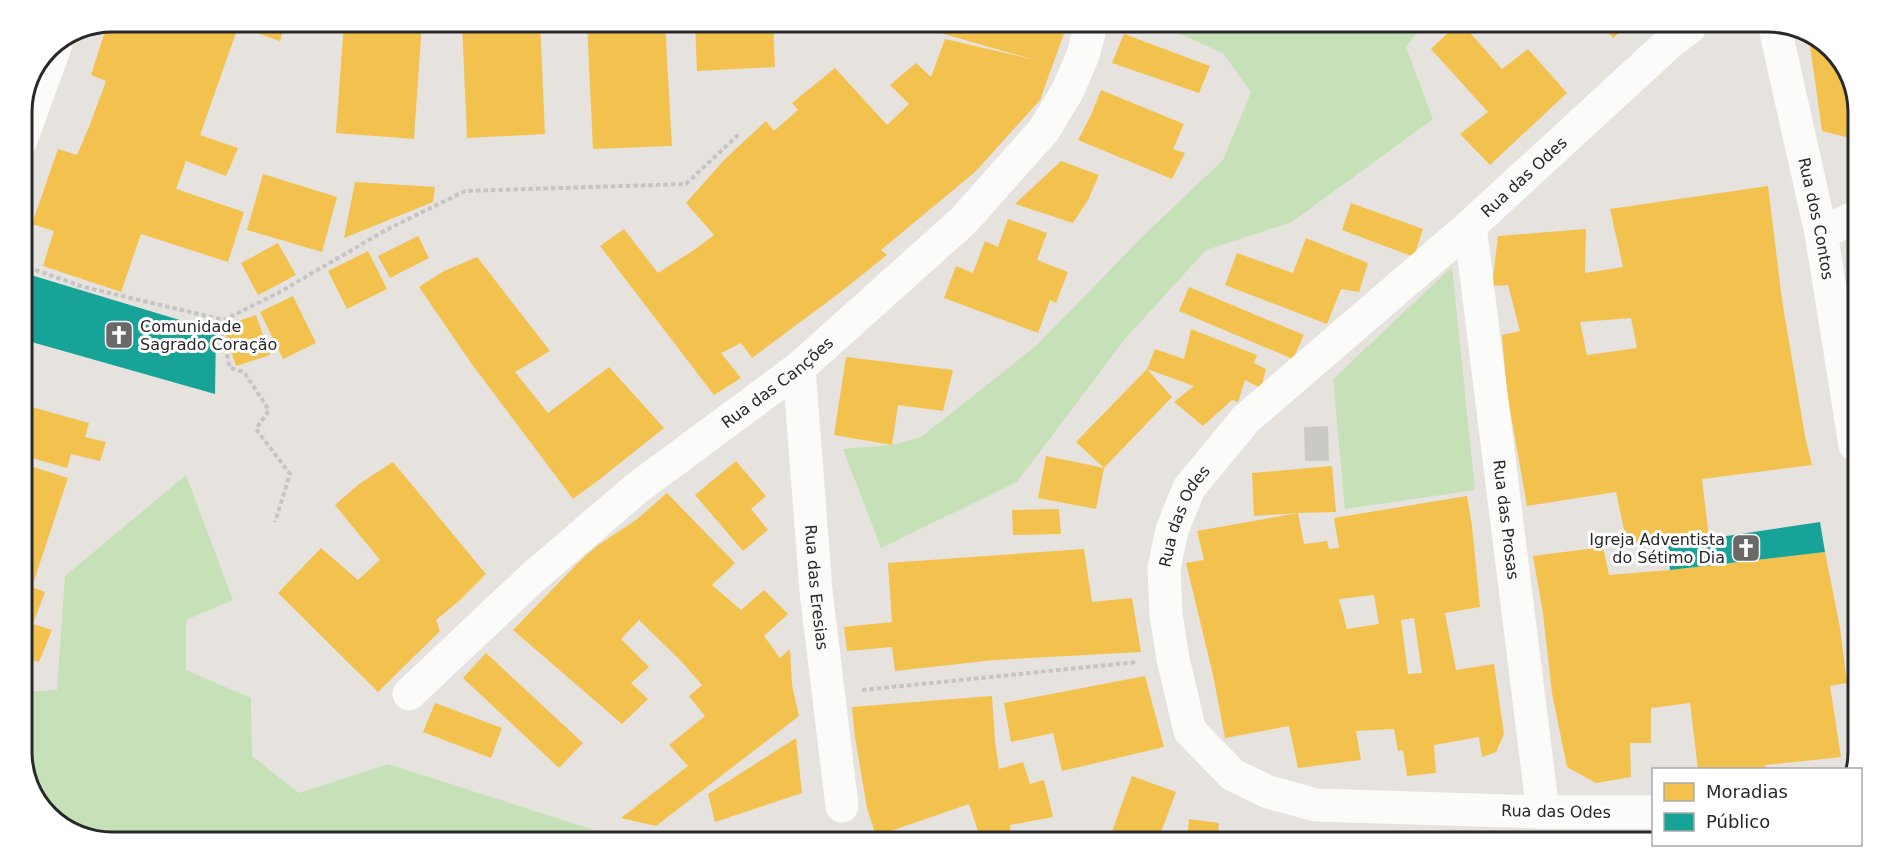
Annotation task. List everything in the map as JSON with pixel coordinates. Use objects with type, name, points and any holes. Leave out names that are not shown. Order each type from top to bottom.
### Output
[{"type":"street","name":"Rua das Canções","points":[[409,694],[532,578],[637,488],[799,368],[963,221],[1044,130],[1068,90],[1083,55],[1089,32]]},
{"type":"street","name":"Rua das Odes","points":[[1652,812],[1543,812],[1316,804],[1268,792],[1233,775],[1190,731],[1173,658],[1166,614],[1164,568],[1172,530],[1189,489],[1246,419],[1470,226],[1684,32]]},
{"type":"street","name":"Rua dos Contos","points":[[1776,33],[1821,233],[1848,401]]},
{"type":"street","points":[[32,111],[50,61]]},
{"type":"street","points":[[1821,233],[1848,221]]},
{"type":"street","name":"Rua das Prosas","points":[[1470,226],[1543,812]]},
{"type":"street","name":"Rua das Eresias","points":[[799,368],[816,591],[842,806]]},
{"type":"path","points":[[32,269],[84,287],[224,320],[278,293],[386,230],[465,191],[686,184],[739,134]]},
{"type":"path","points":[[218,318],[230,368],[244,372],[269,410],[256,429],[290,474],[275,522]]},
{"type":"path","points":[[828,693],[1173,658]]},
{"type":"green space","points":[[1176,32],[1417,32],[1406,47],[1433,119],[1292,222],[1206,250],[1124,340],[1017,482],[881,548],[843,449],[892,445],[921,437],[1036,346],[1146,233],[1223,160],[1251,92],[1223,53]]},
{"type":"green space","points":[[1452,267],[1475,490],[1345,509],[1333,379]]},
{"type":"green space","points":[[186,475],[233,600],[186,620],[186,670],[251,698],[252,756],[299,793],[388,764],[600,832],[112,832],[96,831],[72,822],[55,809],[42,792],[33,768],[32,758],[32,691],[57,690],[65,576]]},
{"type":"building: Moradias","points":[[105,32],[236,32],[200,135],[238,148],[226,176],[186,161],[176,189],[244,212],[228,262],[141,234],[121,292],[43,266],[54,231],[32,224],[58,149],[77,155],[89,127],[106,81],[91,75]]},
{"type":"building: Moradias","points":[[253,32],[283,32],[280,41]]},
{"type":"building: Moradias","points":[[343,32],[421,32],[414,139],[336,133]]},
{"type":"building: Moradias","points":[[462,32],[540,32],[545,134],[467,138]]},
{"type":"building: Moradias","points":[[587,32],[666,32],[672,146],[593,149]]},
{"type":"building: Moradias","points":[[695,32],[773,32],[775,67],[697,71]]},
{"type":"building: Moradias","points":[[937,32],[1064,32],[1040,100],[975,172],[881,250],[887,255],[752,358],[741,343],[721,353],[741,378],[714,395],[600,246],[624,229],[658,273],[697,248],[714,235],[686,203],[723,161],[766,121],[774,131],[798,110],[792,103],[835,68],[887,125],[909,104],[890,85],[916,63],[931,77],[945,39],[1035,60]]},
{"type":"building: Moradias","points":[[1449,32],[1469,32],[1502,69],[1528,49],[1567,93],[1490,165],[1460,134],[1488,112],[1431,49]]},
{"type":"building: Moradias","points":[[1608,32],[1620,32],[1613,38]]},
{"type":"building: Moradias","points":[[1124,34],[1210,66],[1199,93],[1112,63]]},
{"type":"building: Moradias","points":[[1810,43],[1832,63],[1847,96],[1848,138],[1822,131]]},
{"type":"building: Moradias","points":[[1101,90],[1184,124],[1173,149],[1185,153],[1172,179],[1078,140]]},
{"type":"building: Moradias","points":[[1061,161],[1099,175],[1088,200],[1073,223],[1015,204]]},
{"type":"building: Moradias","points":[[263,174],[337,197],[322,252],[247,230]]},
{"type":"building: Moradias","points":[[355,182],[435,187],[433,202],[344,238]]},
{"type":"building: Moradias","points":[[1768,186],[1782,300],[1812,465],[1702,479],[1709,538],[1667,545],[1667,538],[1627,544],[1616,492],[1527,506],[1507,393],[1502,335],[1520,331],[1508,285],[1492,286],[1498,236],[1586,229],[1585,273],[1623,267],[1610,209]],"holes":[[[1631,318],[1637,348],[1587,355],[1580,322]]]},
{"type":"building: Moradias","points":[[1351,203],[1423,229],[1414,257],[1342,230]]},
{"type":"building: Moradias","points":[[1008,219],[1047,233],[1037,260],[1068,272],[1056,303],[1050,300],[1038,333],[944,298],[956,266],[973,273],[985,241],[998,247]]},
{"type":"building: Moradias","points":[[418,236],[429,258],[390,278],[378,256]]},
{"type":"building: Moradias","points":[[1306,238],[1368,263],[1359,292],[1341,289],[1327,324],[1225,285],[1237,253],[1293,273]]},
{"type":"building: Moradias","points":[[278,243],[296,275],[258,295],[241,263]]},
{"type":"building: Moradias","points":[[368,251],[387,289],[347,309],[328,271]]},
{"type":"building: Moradias","points":[[477,257],[550,351],[515,372],[548,413],[609,367],[664,428],[573,499],[471,363],[419,287],[444,271]]},
{"type":"building: Moradias","points":[[1189,287],[1304,335],[1293,359],[1179,311]]},
{"type":"building: Moradias","points":[[293,296],[316,343],[283,359],[260,312]]},
{"type":"building: Moradias","points":[[256,315],[270,355],[236,366],[223,326]]},
{"type":"building: Moradias","points":[[1191,329],[1257,355],[1254,363],[1266,369],[1261,388],[1245,380],[1238,402],[1232,400],[1203,426],[1174,402],[1194,386],[1147,369],[1155,349],[1184,359]]},
{"type":"building: Moradias","points":[[846,357],[953,370],[943,411],[898,405],[892,445],[834,435]]},
{"type":"building: Moradias","points":[[1147,369],[1172,397],[1104,468],[1076,442]]},
{"type":"building: Moradias","points":[[32,407],[89,423],[85,437],[106,442],[100,461],[71,454],[67,468],[32,458]]},
{"type":"building: Moradias","points":[[1046,456],[1104,468],[1096,509],[1038,498]]},
{"type":"building: Moradias","points":[[736,461],[766,496],[751,509],[768,530],[743,551],[695,495]]},
{"type":"building: Moradias","points":[[393,462],[486,574],[436,620],[440,631],[378,692],[278,593],[321,548],[358,580],[380,560],[335,505],[359,484]]},
{"type":"building: Moradias","points":[[1332,466],[1336,512],[1254,516],[1252,473]]},
{"type":"building: Moradias","points":[[32,467],[68,478],[32,587]]},
{"type":"building: Moradias","points":[[667,493],[735,563],[712,585],[741,610],[764,590],[788,614],[764,636],[780,658],[790,649],[792,685],[799,716],[656,826],[621,818],[688,766],[669,745],[705,716],[689,696],[702,685],[639,620],[621,639],[649,667],[631,683],[648,699],[622,724],[513,630],[579,562],[597,546],[636,520]]},
{"type":"building: Moradias","points":[[1467,496],[1480,607],[1445,613],[1456,670],[1494,664],[1504,734],[1496,752],[1482,757],[1479,737],[1434,745],[1436,773],[1407,776],[1403,750],[1398,751],[1394,729],[1356,731],[1361,760],[1298,768],[1289,726],[1225,738],[1213,675],[1186,563],[1204,560],[1197,531],[1298,513],[1304,544],[1327,541],[1329,549],[1339,548],[1334,518]],"holes":[[[1374,595],[1379,624],[1347,629],[1339,599]],[[1414,618],[1422,673],[1408,674],[1401,620]]]},
{"type":"building: Moradias","points":[[1059,509],[1061,534],[1013,535],[1012,510]]},
{"type":"building: Moradias","points":[[1603,547],[1609,575],[1825,552],[1840,628],[1847,683],[1830,686],[1841,757],[1765,765],[1766,768],[1698,768],[1690,703],[1651,708],[1651,743],[1630,743],[1631,777],[1596,783],[1567,767],[1552,693],[1543,613],[1533,556]]},
{"type":"building: Moradias","points":[[1084,549],[1092,602],[1132,598],[1141,652],[994,660],[895,671],[892,647],[847,651],[844,627],[892,622],[888,563]]},
{"type":"building: Moradias","points":[[32,587],[45,592],[33,624],[52,630],[39,662],[32,660]]},
{"type":"building: Moradias","points":[[486,653],[583,743],[559,768],[463,678]]},
{"type":"building: Moradias","points":[[1145,676],[1164,747],[1062,771],[1053,733],[1011,742],[1004,703]]},
{"type":"building: Moradias","points":[[992,696],[999,769],[1023,762],[1030,784],[1044,780],[1053,817],[1010,825],[1011,832],[974,832],[978,831],[969,804],[888,832],[875,832],[867,808],[852,707]]},
{"type":"building: Moradias","points":[[435,703],[502,728],[491,758],[423,732]]},
{"type":"building: Moradias","points":[[796,738],[802,793],[715,822],[708,794]]},
{"type":"building: Moradias","points":[[1132,776],[1176,792],[1161,832],[1112,832]]},
{"type":"building: Moradias","points":[[1189,819],[1219,823],[1218,832],[1188,832]]},
{"type":"building: Público","name":"Comunidade Sagrado Coração","points":[[32,275],[216,331],[215,394],[32,342]]},
{"type":"building: Público","name":"Igreja Adventista do Sétimo Dia","points":[[1820,522],[1825,552],[1670,570],[1667,545]]},
{"type":"building: Outros","points":[[1328,426],[1329,461],[1305,461],[1304,427]]},
{"type":"place","name":"Comunidade Sagrado Coração","points":[[119,335]]},
{"type":"place","name":"Igreja Adventista do Sétimo Dia","points":[[1746,548]]}]
